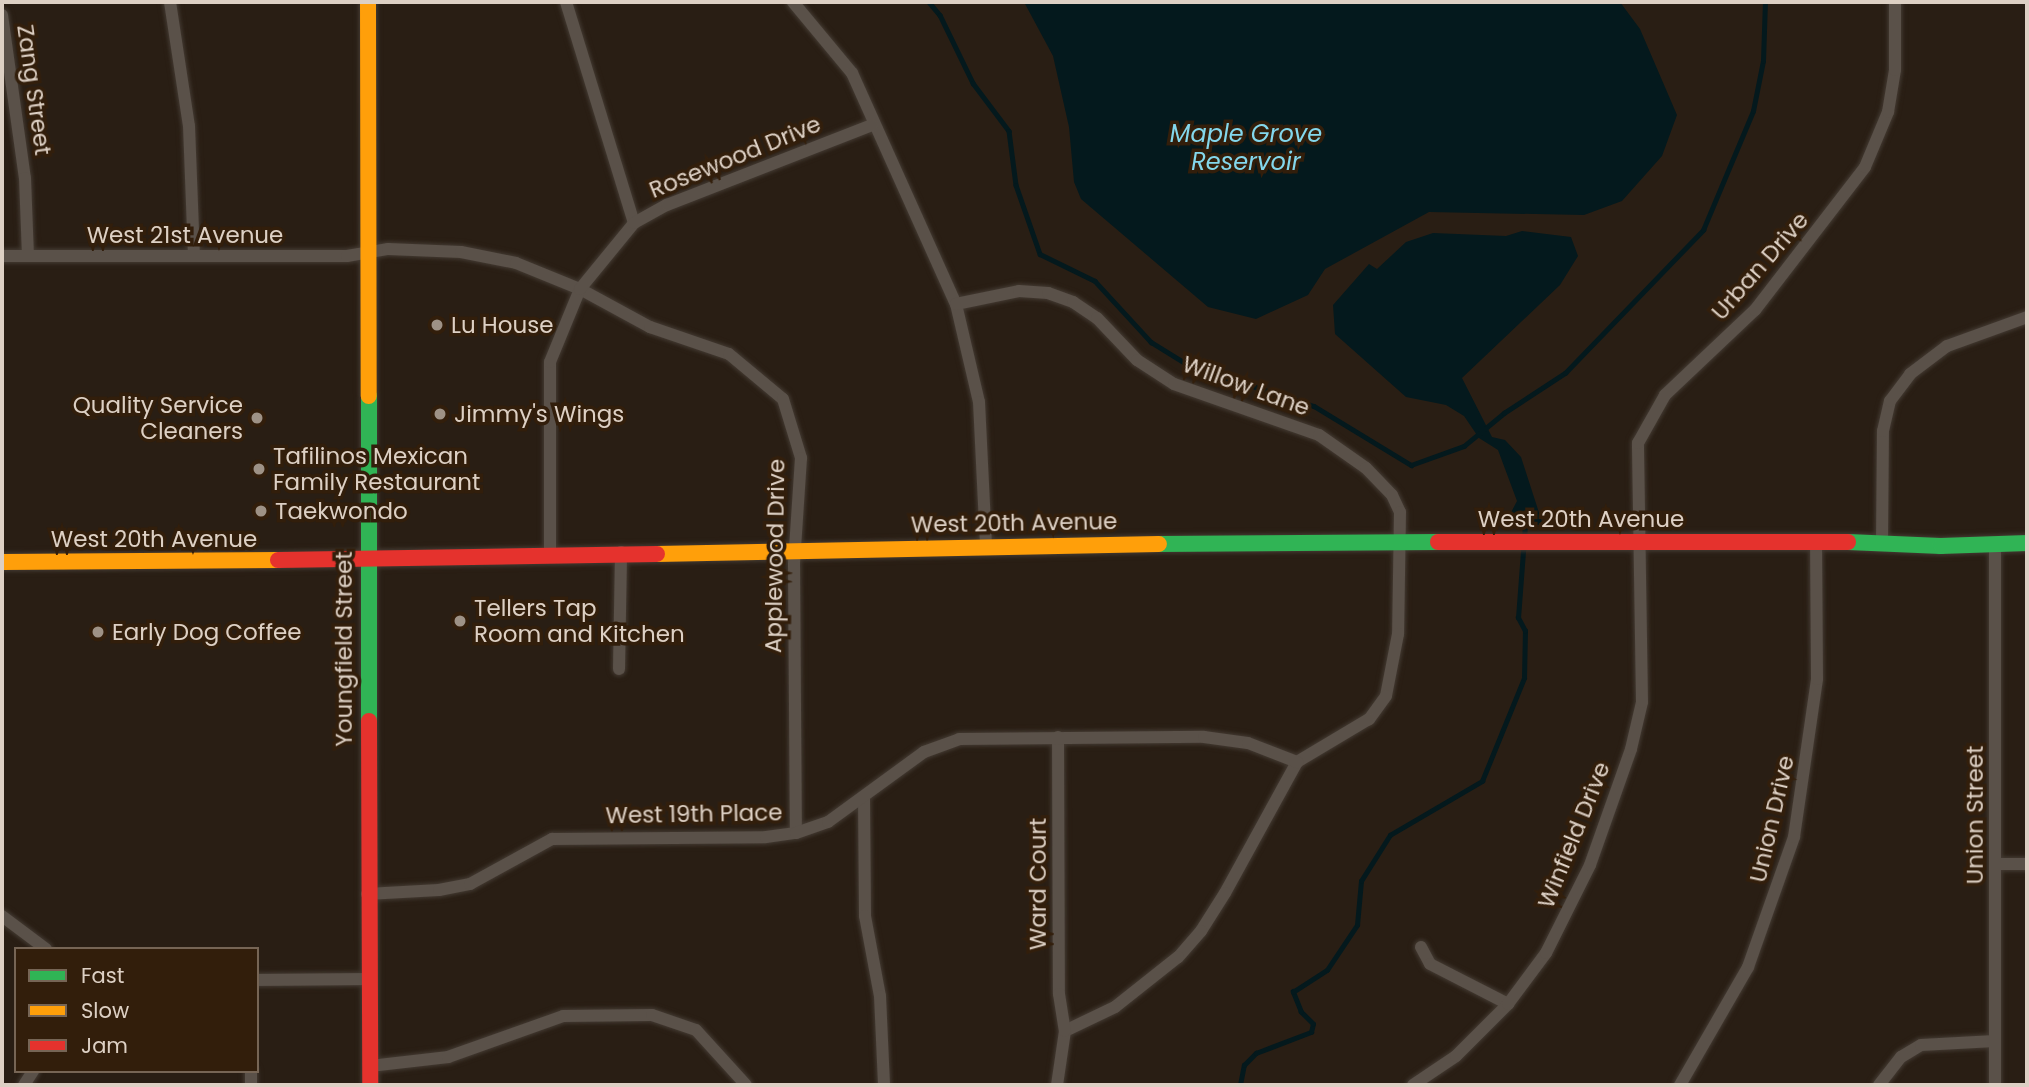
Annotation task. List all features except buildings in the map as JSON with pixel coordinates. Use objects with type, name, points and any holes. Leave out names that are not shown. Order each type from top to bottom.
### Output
[{"type":"street","points":[[170,2],[189,126],[194,256]]},
{"type":"street","name":"Youngfield Street","points":[[368,2],[367,979],[370,1085]]},
{"type":"street","points":[[566,2],[634,223]]},
{"type":"street","points":[[793,2],[852,73],[872,125],[956,304],[979,402],[986,545]]},
{"type":"street","name":"Urban Drive","points":[[1638,541],[1638,443],[1665,395],[1755,310],[1849,194],[1879,139],[1895,70],[1895,2]]},
{"type":"street","name":"Zang Street","points":[[2,15],[23,164],[28,256]]},
{"type":"street","name":"Rosewood Drive","points":[[550,554],[550,362],[580,289],[634,223],[667,205],[872,125]]},
{"type":"street","name":"Applewood Drive","points":[[368,255],[388,249],[426,248],[485,255],[580,289],[650,327],[729,354],[783,399],[801,458],[797,551],[796,833]]},
{"type":"street","name":"West 21st Avenue","points":[[2,256],[368,255]]},
{"type":"street","name":"Willow Lane","points":[[956,304],[1019,291],[1048,293],[1073,302],[1097,318],[1137,360],[1163,378],[1300,426],[1366,468],[1400,512],[1397,645],[1387,696],[1369,719],[1297,762],[1201,931],[1178,957],[1115,1007],[1065,1031]]},
{"type":"street","points":[[1882,542],[1884,431],[1890,401],[1910,374],[1947,346],[2027,317]]},
{"type":"street","name":"West 20th Avenue","points":[[2,562],[367,560],[986,545],[1816,540],[1995,546],[2027,544]]},
{"type":"street","name":"Union Drive","points":[[1680,1085],[1748,967],[1794,837],[1817,679],[1816,540]]},
{"type":"street","name":"Winfield Drive","points":[[1413,1085],[1456,1056],[1508,1004],[1546,953],[1590,865],[1631,749],[1642,702],[1638,541]]},
{"type":"street","name":"Union Street","points":[[1995,546],[1995,1085]]},
{"type":"street","points":[[619,668],[621,552]]},
{"type":"street","name":"West 19th Place","points":[[367,894],[439,890],[470,884],[552,839],[766,837],[796,833],[828,821],[864,798],[924,752],[950,742],[1058,737],[1226,739],[1297,762]]},
{"type":"street","name":"Ward Court","points":[[1058,737],[1059,994],[1065,1031]]},
{"type":"street","points":[[864,798],[865,916],[880,996],[884,1085]]},
{"type":"street","points":[[1996,864],[2027,864]]},
{"type":"street","points":[[2,916],[43,947]]},
{"type":"street","points":[[1421,947],[1430,964],[1508,1004]]},
{"type":"street","points":[[259,980],[367,979]]},
{"type":"street","points":[[370,1066],[448,1057],[563,1016],[652,1015],[696,1030],[746,1085]]},
{"type":"street","points":[[1057,1085],[1065,1031]]},
{"type":"street","points":[[1880,1085],[1901,1057],[1921,1045],[1995,1041]]},
{"type":"water","name":"Maple Grove Reservoir","points":[[1024,2],[1620,2],[1640,29],[1677,115],[1662,156],[1622,201],[1584,215],[1429,212],[1325,269],[1308,295],[1256,319],[1208,307],[1081,199],[1074,182],[1069,127],[1053,56]]},
{"type":"water","points":[[1522,231],[1571,237],[1578,256],[1560,285],[1462,378],[1492,437],[1505,440],[1521,457],[1543,525],[1505,524],[1517,501],[1498,450],[1479,438],[1464,416],[1446,405],[1406,397],[1335,334],[1333,305],[1369,264],[1377,269],[1406,242],[1433,233],[1506,236]]},
{"type":"waterway","points":[[929,2],[940,15],[973,83],[1009,131],[1016,185],[1040,254],[1095,281],[1151,342],[1190,366],[1314,406],[1411,465],[1464,446],[1504,413],[1565,373],[1703,230],[1753,111],[1763,61],[1765,2]]},
{"type":"waterway","points":[[1240,1085],[1244,1065],[1256,1053],[1311,1032],[1313,1024],[1301,1012],[1293,992],[1327,970],[1357,925],[1361,881],[1390,835],[1482,781],[1524,678],[1525,631],[1518,618],[1525,524]]},
{"type":"traffic: fast","points":[[369,396],[369,721]]},
{"type":"traffic: fast","points":[[1159,544],[1438,542]]},
{"type":"traffic: fast","points":[[1848,542],[1941,546],[2027,543]]},
{"type":"traffic: slow","points":[[368,2],[369,396]]},
{"type":"traffic: slow","points":[[657,554],[1159,544]]},
{"type":"traffic: slow","points":[[2,562],[278,560]]},
{"type":"traffic: jam","points":[[1438,542],[1848,542]]},
{"type":"traffic: jam","points":[[278,560],[657,554]]},
{"type":"traffic: jam","points":[[369,721],[370,1085]]},
{"type":"place","name":"Lu House","points":[[437,325]]},
{"type":"place","name":"Jimmy's Wings","points":[[440,414]]},
{"type":"place","name":"Quality Service Cleaners","points":[[257,418]]},
{"type":"place","name":"Tafilinos Mexican Family Restaurant","points":[[259,469]]},
{"type":"place","name":"Taekwondo","points":[[261,511]]},
{"type":"place","name":"Tellers Tap Room and Kitchen","points":[[460,621]]},
{"type":"place","name":"Early Dog Coffee","points":[[98,632]]}]
